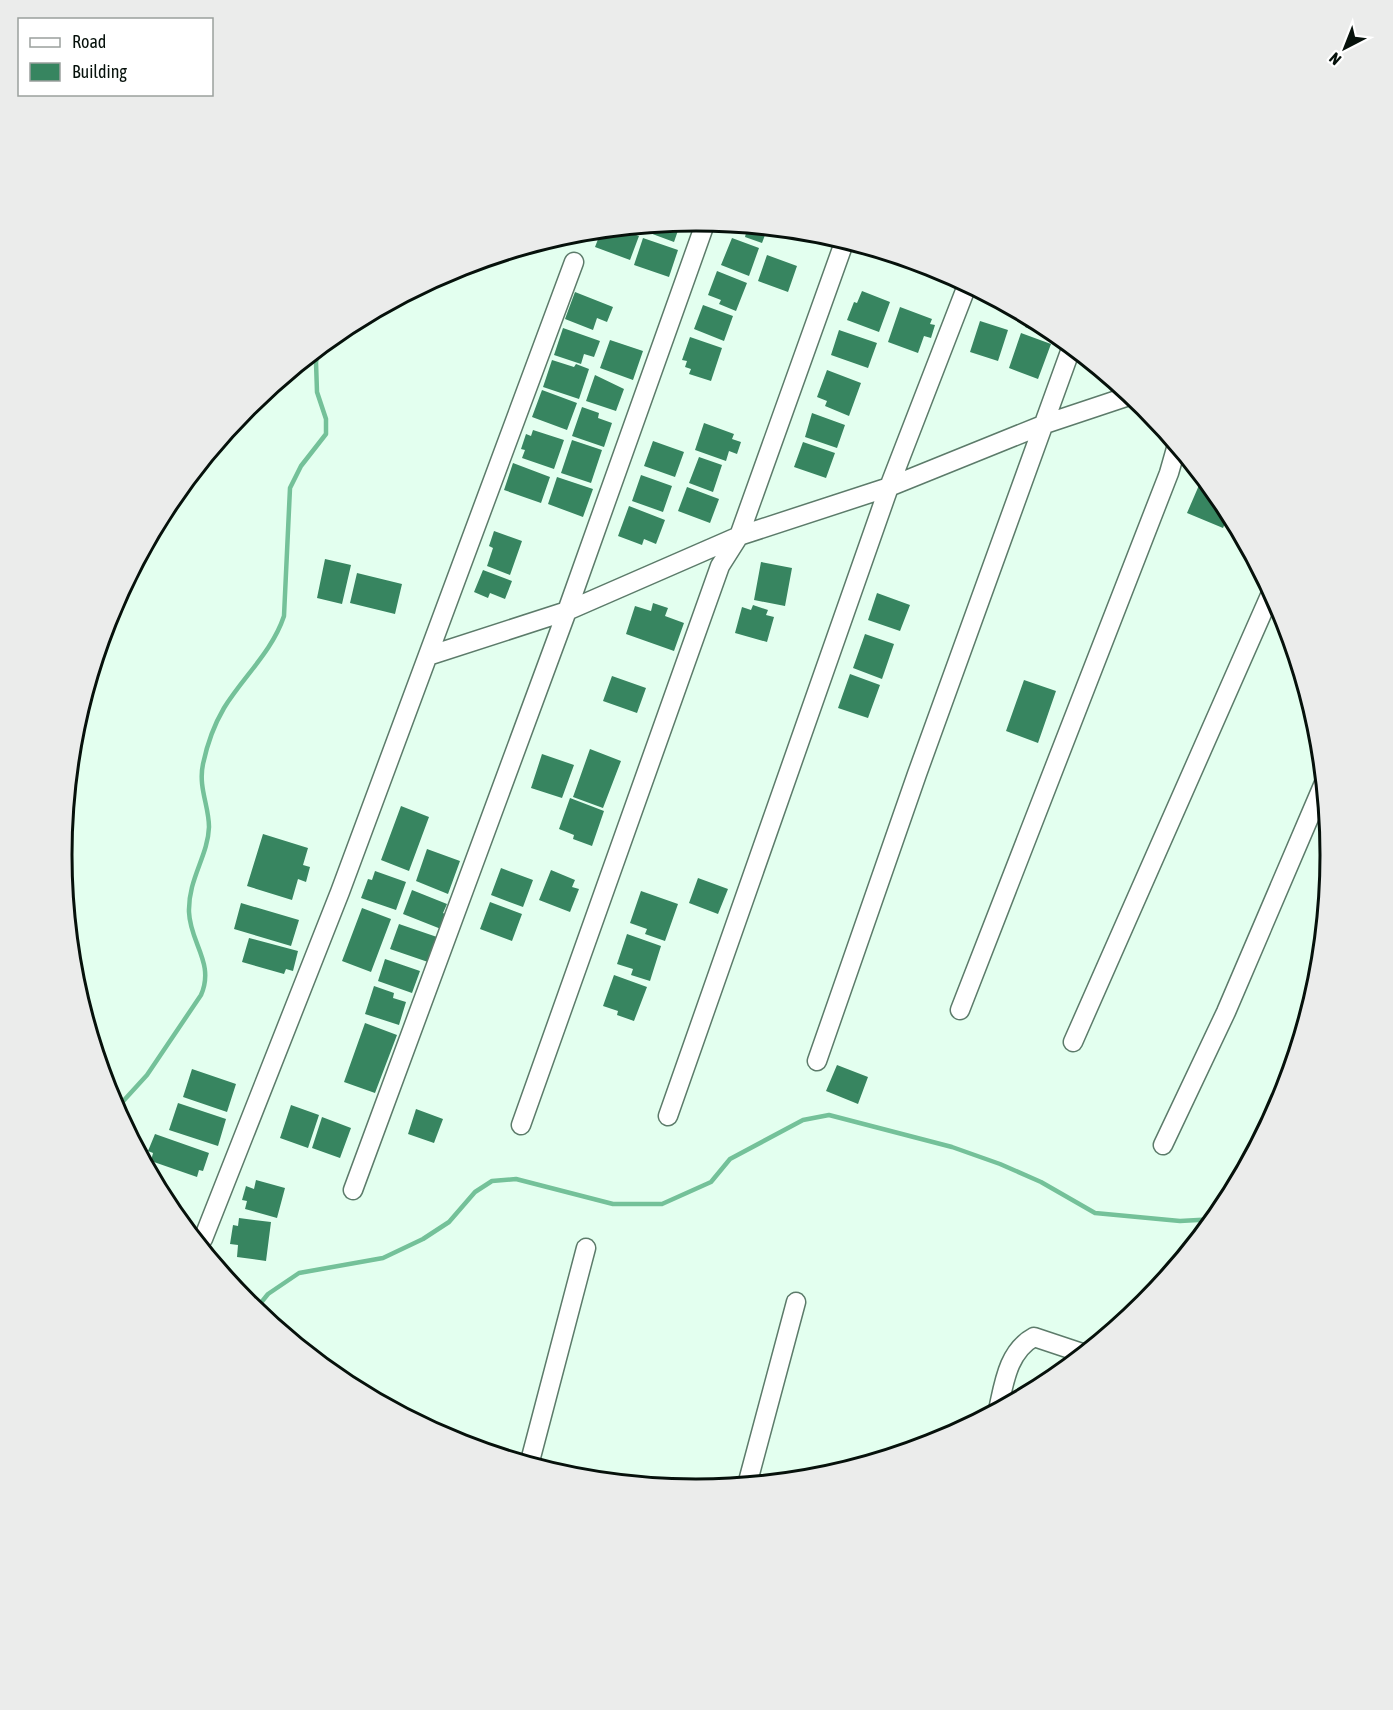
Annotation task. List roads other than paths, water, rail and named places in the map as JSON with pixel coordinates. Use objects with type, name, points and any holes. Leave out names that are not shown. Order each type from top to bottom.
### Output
[{"type":"street","points":[[353,1190],[567,611],[702,231]]},
{"type":"street","points":[[521,1125],[720,566],[739,536],[842,248]]},
{"type":"street","points":[[203,1238],[335,903],[574,262]]},
{"type":"street","points":[[668,1116],[889,487],[965,291]]},
{"type":"street","points":[[818,1061],[921,763],[1069,354]]},
{"type":"street","points":[[428,656],[567,611],[739,536],[889,487],[1045,424],[1122,398]]},
{"type":"street","points":[[960,1010],[1165,484],[1174,453]]},
{"type":"street","points":[[1073,1042],[1267,602]]},
{"type":"street","points":[[1163,1145],[1226,1012],[1318,796]]},
{"type":"street","points":[[532,1457],[586,1248]]},
{"type":"street","points":[[749,1477],[796,1302]]},
{"type":"street","points":[[1000,1401],[1007,1372],[1022,1344],[1034,1337],[1076,1351]]},
{"type":"waterway","points":[[123,1101],[147,1075],[201,995],[205,984],[204,963],[193,934],[189,912],[192,889],[208,838],[209,827],[202,781],[203,764],[211,735],[220,715],[272,641],[284,616],[290,488],[301,466],[326,434],[326,419],[317,392],[316,360]]},
{"type":"waterway","points":[[261,1303],[268,1294],[299,1273],[383,1258],[423,1239],[449,1222],[475,1192],[492,1181],[516,1179],[613,1204],[662,1204],[711,1182],[730,1159],[803,1120],[829,1115],[952,1147],[1000,1164],[1041,1182],[1095,1213],[1180,1221],[1203,1220]]}]
